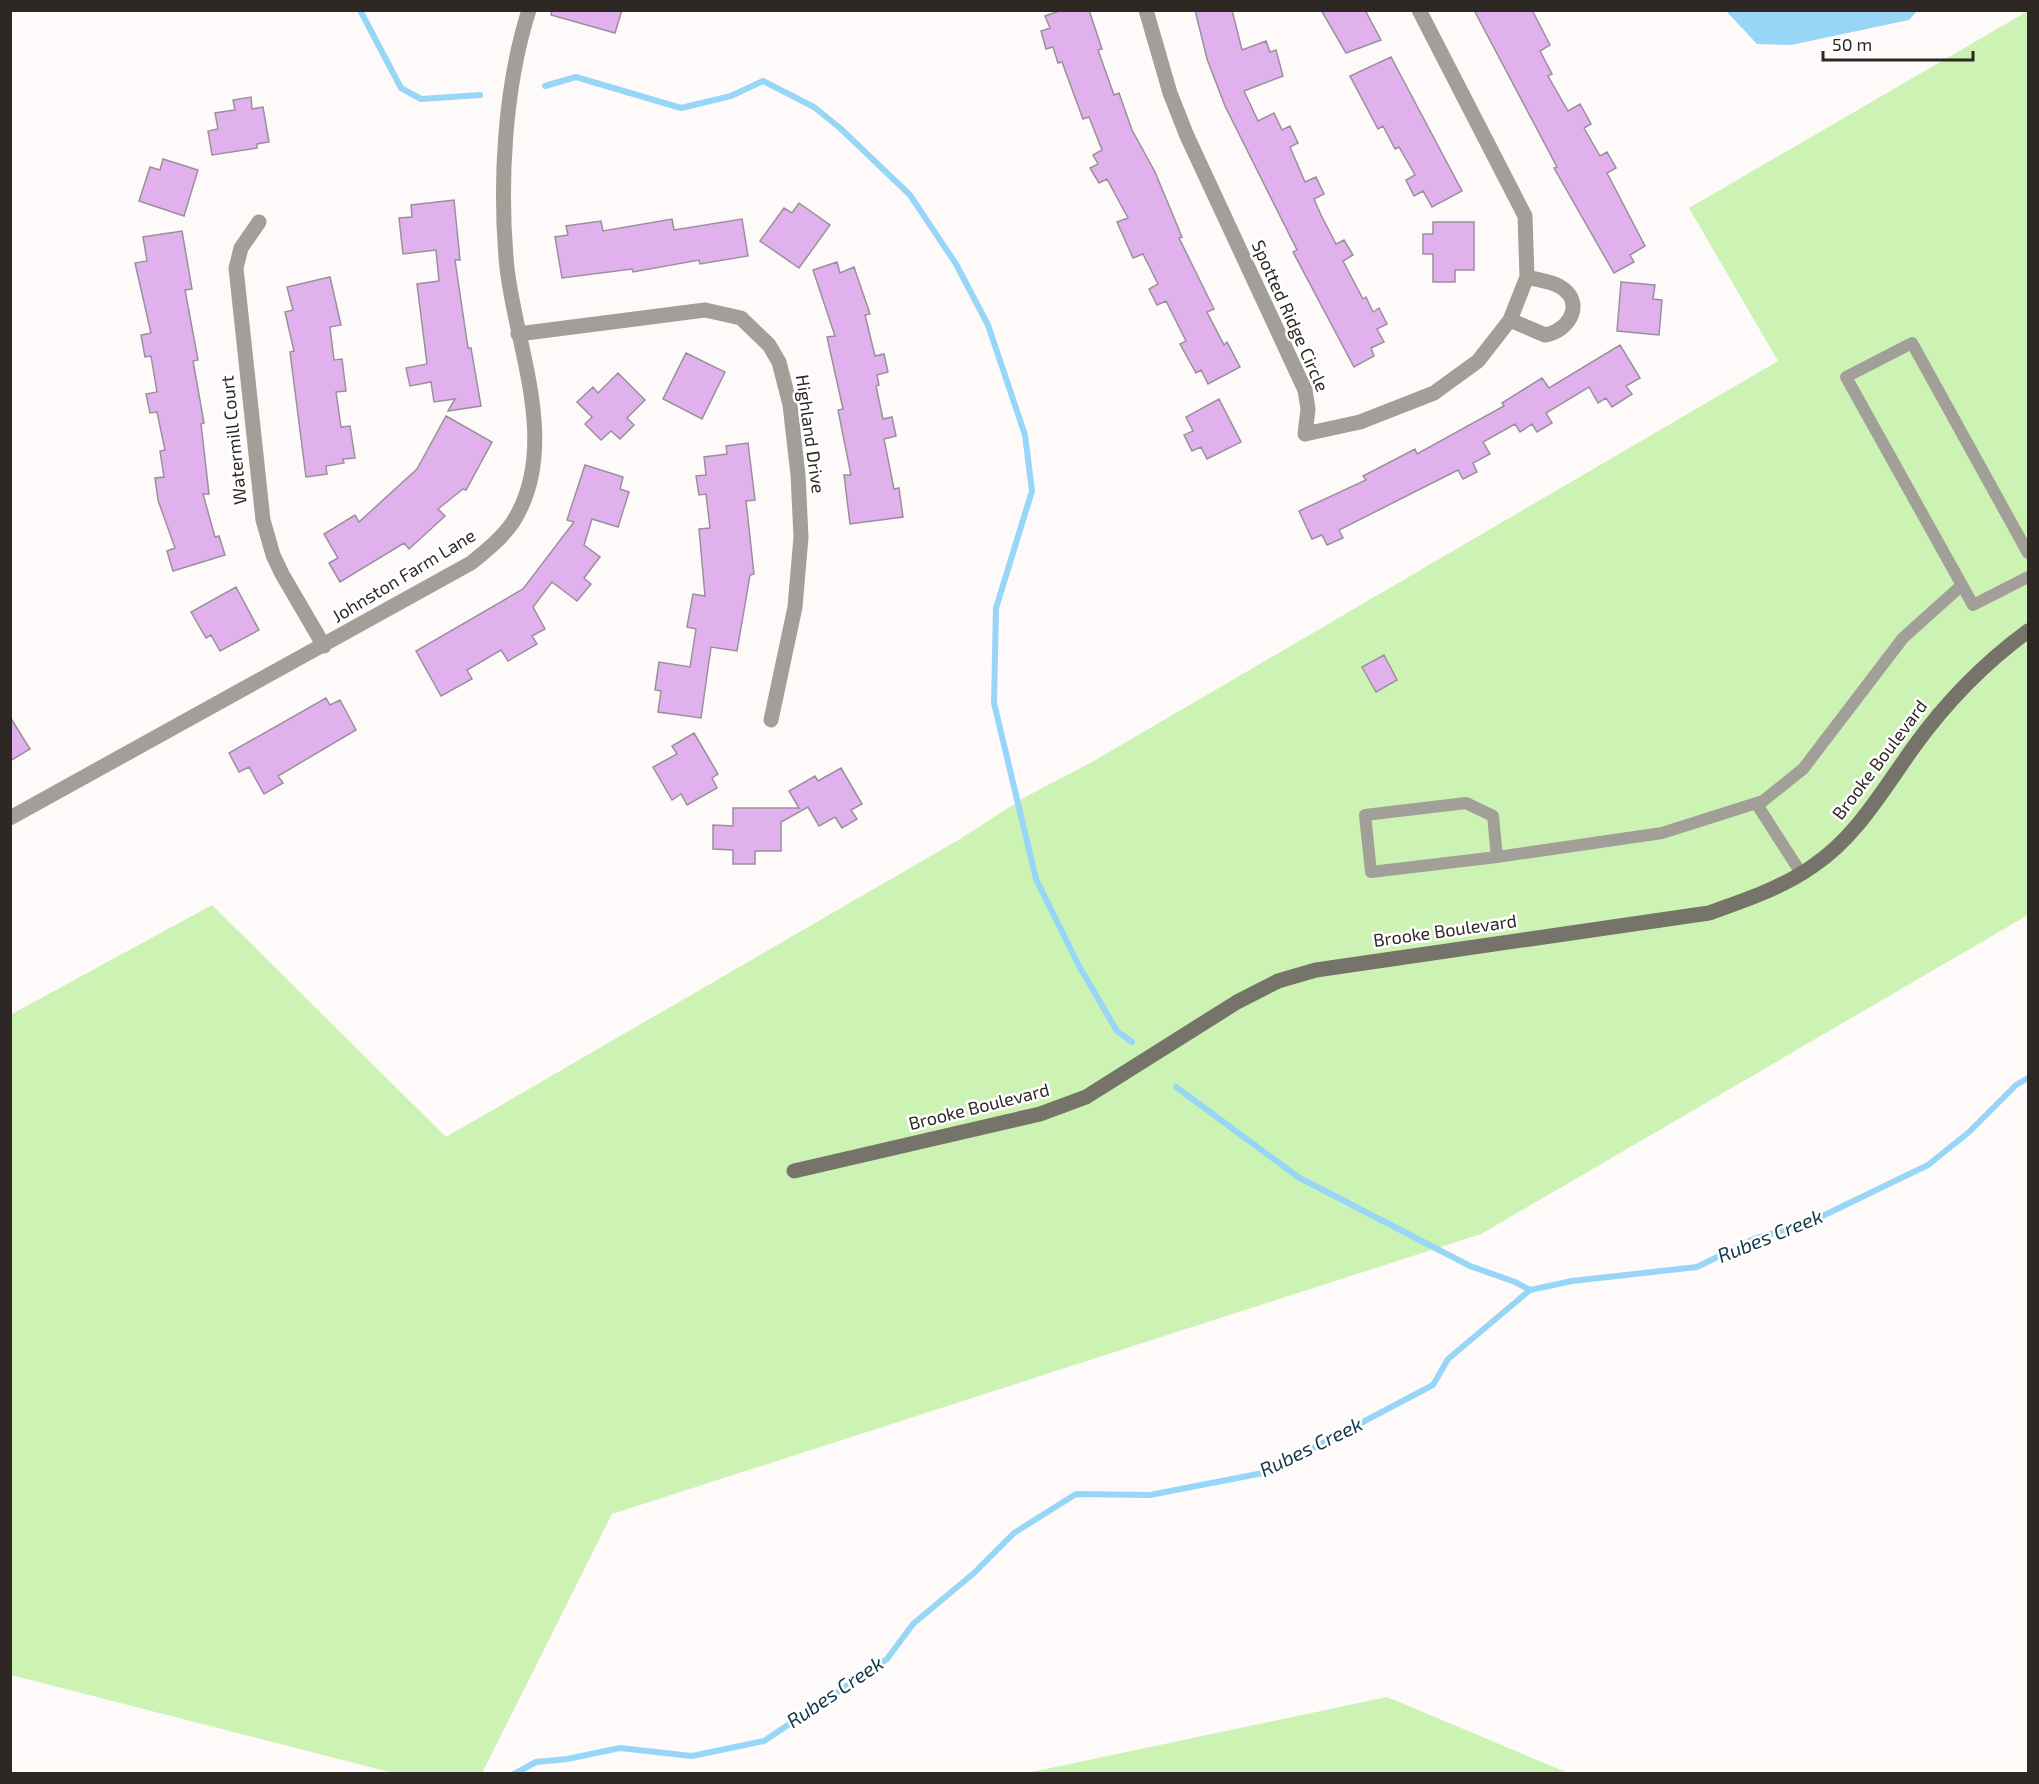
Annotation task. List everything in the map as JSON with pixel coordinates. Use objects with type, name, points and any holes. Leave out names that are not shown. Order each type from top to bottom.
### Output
[{"type":"street","name":"Johnston Farm Lane","points":[[10,818],[471,563],[493,545],[513,522],[526,490],[534,455],[535,427],[507,268],[504,215],[506,129],[511,90],[529,10]]},
{"type":"street","name":"Spotted Ridge Circle","points":[[1146,10],[1170,93],[1187,136],[1305,390],[1308,409],[1305,434],[1360,422],[1434,393],[1478,362],[1510,320],[1527,277],[1525,216],[1419,10]]},
{"type":"street","name":"Watermill Court","points":[[260,222],[240,248],[236,268],[259,500],[273,555],[324,646]]},
{"type":"street","points":[[1510,320],[1545,335],[1564,328],[1570,320],[1571,300],[1566,291],[1557,284],[1527,277]]},
{"type":"street","name":"Highland Drive","points":[[518,334],[705,310],[741,318],[770,345],[779,362],[790,405],[799,486],[801,537],[795,607],[771,720]]},
{"type":"street","name":"Brooke Boulevard","points":[[794,1171],[1040,1114],[1086,1097],[1190,1030],[1278,981],[1316,970],[1709,913],[1764,893],[1814,866],[1850,833],[1875,805],[1914,747],[1979,669],[2028,631]]},
{"type":"lane","points":[[2028,553],[1912,342],[1846,377],[1973,605],[2028,577]]},
{"type":"lane","points":[[1497,857],[1493,816],[1466,803],[1365,815],[1371,872],[1497,857],[1662,833],[1756,803],[1803,769],[1903,638],[1962,585]]},
{"type":"lane","points":[[1756,803],[1801,873]]},
{"type":"green space","points":[[2028,11],[2028,915],[1481,1234],[612,1514],[482,1773],[393,1773],[11,1675],[10,1015],[212,905],[446,1137],[960,839],[1027,796],[1092,762],[1778,361],[1689,208]]},
{"type":"green space","points":[[1387,1697],[1568,1773],[1027,1773]]},
{"type":"water","points":[[1726,11],[1917,11],[1909,20],[1791,45],[1757,44]]},
{"type":"building","points":[[552,10],[622,10],[615,33],[551,15]]},
{"type":"building","points":[[1062,10],[1089,10],[1102,49],[1098,50],[1114,95],[1119,93],[1132,130],[1155,172],[1182,237],[1179,238],[1214,309],[1207,312],[1224,345],[1227,342],[1240,367],[1208,384],[1201,370],[1196,373],[1180,344],[1186,341],[1166,301],[1157,305],[1149,289],[1158,284],[1143,254],[1133,258],[1117,222],[1128,218],[1107,179],[1099,183],[1090,168],[1098,164],[1093,155],[1102,150],[1089,117],[1083,119],[1062,62],[1058,63],[1053,47],[1046,49],[1041,31],[1050,28],[1045,16]]},
{"type":"building","points":[[1195,10],[1232,10],[1242,50],[1266,41],[1270,52],[1276,50],[1283,76],[1244,91],[1258,121],[1274,113],[1282,130],[1290,126],[1298,143],[1290,147],[1305,182],[1316,177],[1324,194],[1314,199],[1321,215],[1336,244],[1344,240],[1353,255],[1343,261],[1363,299],[1366,297],[1373,312],[1379,308],[1387,324],[1377,329],[1384,342],[1371,348],[1374,356],[1354,367],[1293,252],[1297,250],[1225,106],[1207,59]]},
{"type":"building","points":[[1321,10],[1365,10],[1381,40],[1346,53]]},
{"type":"building","points":[[1474,10],[1532,10],[1550,45],[1540,51],[1552,74],[1548,76],[1568,111],[1580,104],[1591,124],[1584,128],[1600,156],[1607,152],[1616,168],[1607,173],[1645,246],[1630,255],[1634,262],[1614,273],[1554,168],[1557,167]]},
{"type":"building","points":[[1391,57],[1462,191],[1432,207],[1423,191],[1414,196],[1406,180],[1415,175],[1399,147],[1395,149],[1383,126],[1378,129],[1350,76]]},
{"type":"building","points":[[251,97],[252,109],[263,107],[269,142],[257,144],[257,148],[212,155],[208,131],[218,129],[215,113],[235,110],[233,100]]},
{"type":"building","points":[[163,159],[198,170],[184,216],[139,201],[150,167],[160,170]]},
{"type":"building","points":[[454,200],[460,260],[455,260],[468,348],[471,348],[481,406],[448,411],[455,399],[434,402],[431,382],[410,386],[406,368],[427,364],[417,284],[439,281],[436,250],[403,254],[399,218],[412,217],[411,205]]},
{"type":"building","points":[[799,203],[830,225],[799,268],[760,241],[784,208],[792,213]]},
{"type":"building","points":[[672,219],[674,230],[742,219],[748,256],[700,264],[699,260],[633,272],[632,269],[562,278],[555,237],[568,235],[566,226],[601,221],[603,231]]},
{"type":"building","points":[[1433,222],[1474,222],[1474,270],[1455,270],[1455,282],[1433,282],[1433,254],[1423,254],[1423,234],[1433,234]]},
{"type":"building","points":[[182,231],[192,289],[185,290],[198,360],[193,361],[204,423],[201,424],[209,494],[203,494],[215,537],[219,536],[225,555],[173,571],[167,551],[175,548],[158,500],[155,478],[164,477],[160,451],[165,450],[157,412],[150,413],[146,394],[157,392],[151,356],[145,357],[141,335],[151,333],[135,263],[147,261],[143,237]]},
{"type":"building","points":[[837,262],[840,273],[854,267],[870,314],[865,315],[875,356],[884,354],[888,372],[877,375],[879,385],[876,386],[883,419],[892,417],[896,436],[884,439],[894,489],[899,488],[903,517],[850,524],[844,475],[851,475],[838,410],[843,409],[827,337],[835,336],[813,270]]},
{"type":"building","points":[[330,277],[341,325],[330,327],[334,360],[342,359],[346,391],[336,392],[341,427],[350,426],[355,458],[343,459],[344,463],[326,466],[327,474],[306,477],[290,352],[294,351],[285,312],[293,310],[287,287]]},
{"type":"building","points":[[1621,282],[1655,285],[1653,299],[1662,300],[1659,335],[1617,331]]},
{"type":"building","points":[[1620,345],[1640,378],[1626,386],[1632,394],[1612,407],[1606,398],[1598,403],[1589,387],[1546,413],[1552,423],[1537,432],[1532,424],[1520,432],[1515,424],[1483,442],[1490,454],[1473,463],[1477,472],[1463,479],[1458,470],[1339,530],[1343,538],[1327,545],[1322,535],[1312,539],[1299,511],[1366,480],[1363,476],[1415,449],[1417,454],[1504,406],[1502,403],[1542,378],[1549,388]]},
{"type":"building","points":[[686,353],[725,372],[702,419],[663,399]]},
{"type":"building","points":[[618,373],[645,400],[627,418],[634,425],[620,439],[611,431],[601,440],[585,424],[592,417],[577,402],[593,387],[598,393]]},
{"type":"building","points":[[1219,399],[1241,442],[1207,459],[1201,447],[1192,451],[1184,435],[1193,431],[1186,417]]},
{"type":"building","points":[[446,416],[492,442],[466,490],[463,489],[438,509],[445,516],[409,549],[404,543],[340,582],[329,563],[338,558],[324,534],[355,515],[359,522],[417,469]]},
{"type":"building","points":[[748,443],[755,500],[746,501],[754,574],[750,575],[737,651],[711,647],[701,718],[658,712],[661,691],[655,690],[659,662],[690,667],[696,629],[687,627],[693,594],[705,596],[699,529],[710,528],[706,494],[699,495],[696,476],[706,475],[704,457],[727,454],[726,446]]},
{"type":"building","points":[[585,465],[623,477],[620,489],[629,492],[618,527],[592,519],[584,545],[600,557],[584,578],[591,584],[577,601],[552,582],[533,607],[545,629],[532,636],[537,644],[508,661],[501,650],[467,670],[472,679],[441,696],[416,651],[523,589],[574,522],[567,520]]},
{"type":"building","points":[[236,587],[259,630],[220,651],[211,635],[206,638],[191,612]]},
{"type":"building","points":[[1384,655],[1397,680],[1376,692],[1362,667]]},
{"type":"building","points":[[326,698],[330,705],[340,700],[356,730],[278,776],[283,783],[264,794],[249,767],[239,772],[229,753]]},
{"type":"building","points":[[10,717],[30,749],[10,761]]},
{"type":"building","points":[[694,733],[718,774],[712,778],[717,788],[687,805],[681,794],[672,800],[653,767],[677,754],[672,746]]},
{"type":"building","points":[[841,768],[862,804],[851,810],[857,819],[842,828],[835,817],[819,826],[808,807],[781,822],[781,851],[755,851],[755,864],[733,864],[733,850],[713,849],[713,825],[733,826],[733,808],[799,808],[789,791],[815,776],[818,781]]},
{"type":"waterway","points":[[360,10],[401,88],[421,99],[480,95]]},
{"type":"waterway","points":[[545,86],[576,77],[681,108],[731,96],[763,81],[814,107],[840,128],[910,195],[956,264],[988,325],[1025,435],[1032,491],[996,608],[994,703],[1036,879],[1079,966],[1117,1031],[1132,1042]]},
{"type":"waterway","name":"Rubes Creek","points":[[514,1774],[536,1762],[567,1759],[620,1748],[692,1756],[764,1741],[887,1659],[913,1624],[974,1573],[1014,1533],[1076,1494],[1150,1495],[1268,1472],[1433,1385],[1448,1359],[1530,1290],[1572,1281],[1697,1267],[1756,1238],[1806,1224],[1928,1165],[1969,1132],[2016,1085],[2028,1078]]},
{"type":"waterway","points":[[1176,1087],[1298,1177],[1470,1266],[1515,1282],[1530,1290]]}]
